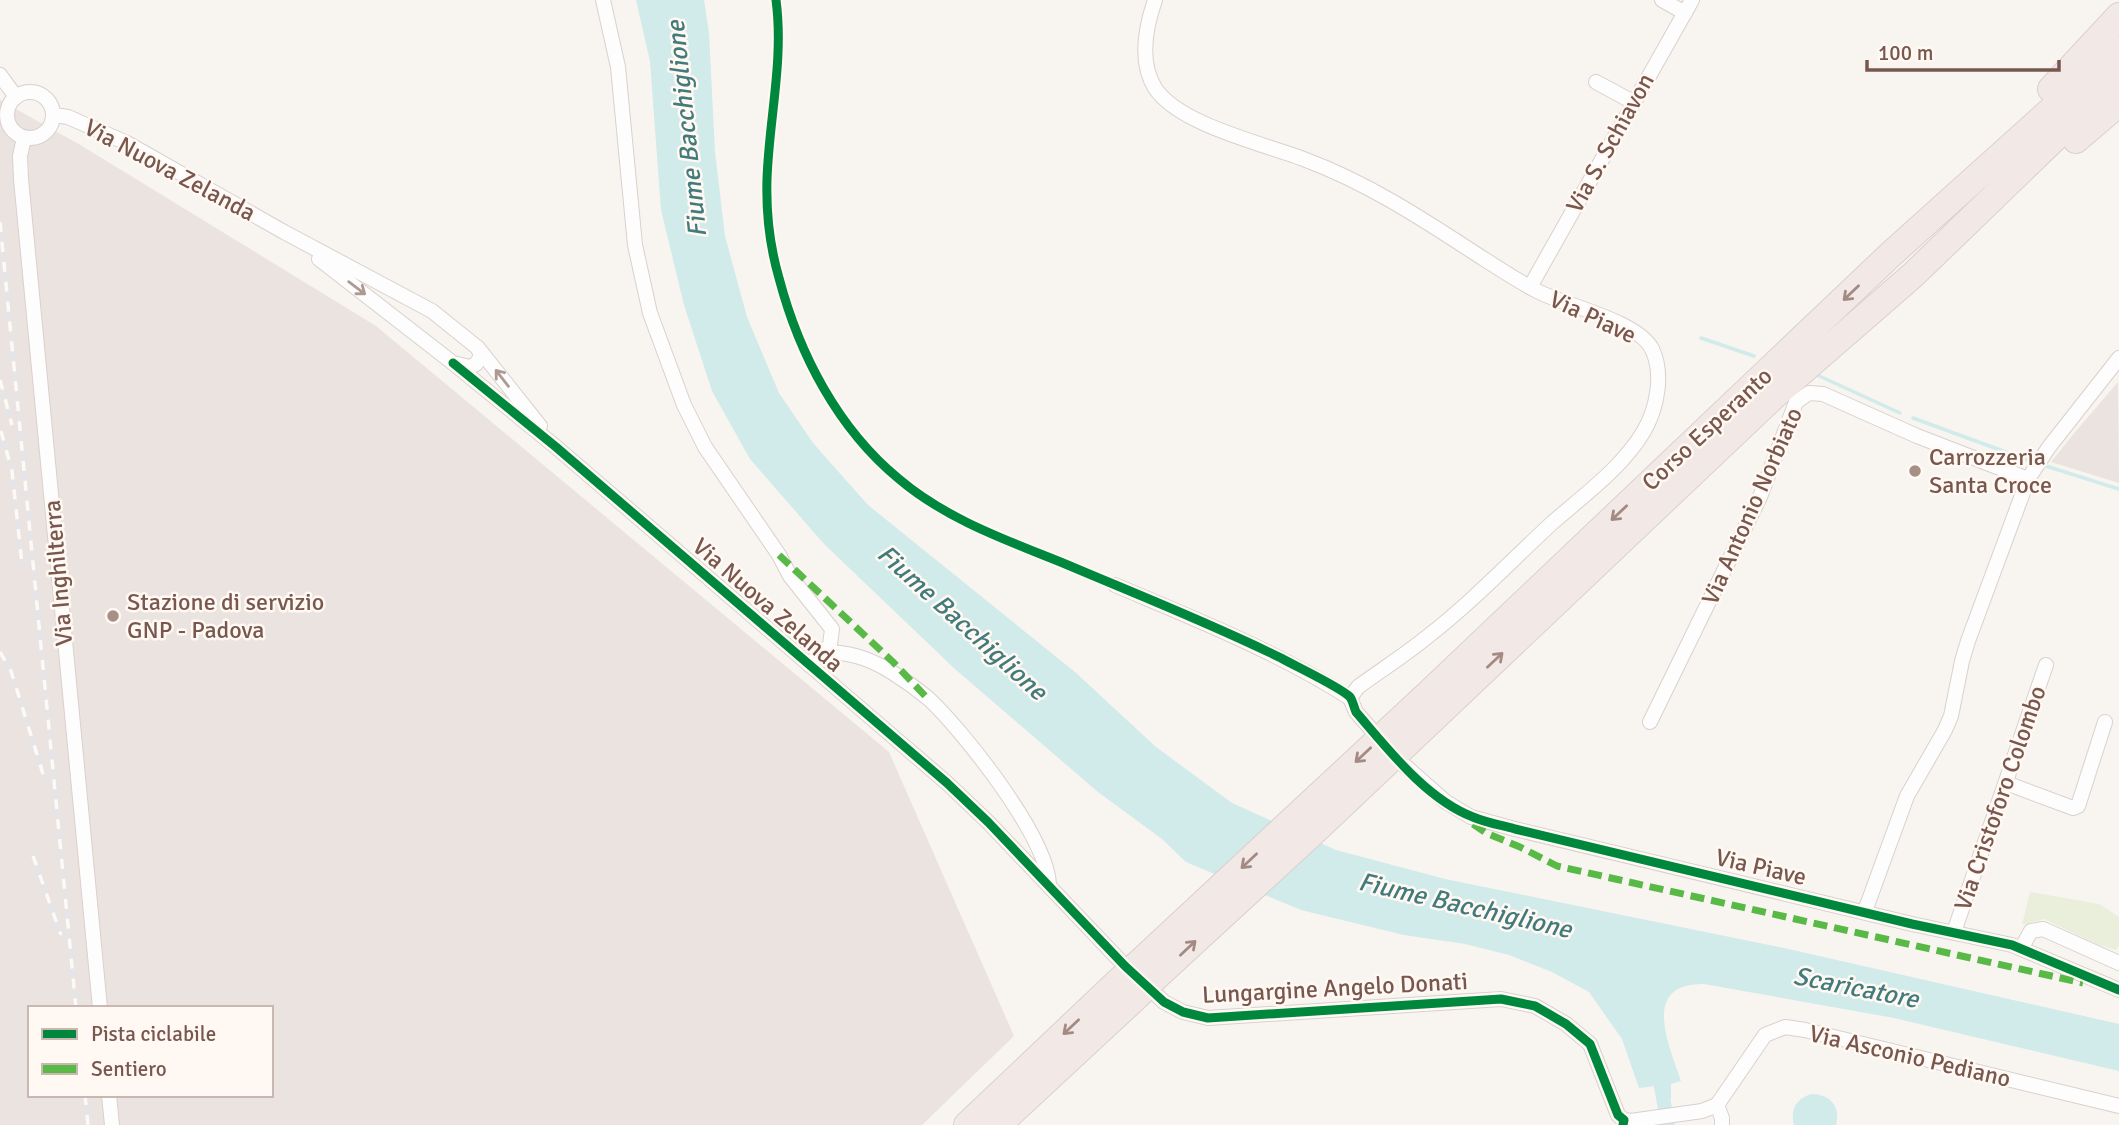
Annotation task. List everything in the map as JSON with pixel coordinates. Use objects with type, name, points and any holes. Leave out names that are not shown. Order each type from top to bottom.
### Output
[{"type":"highway","points":[[1890,255],[2119,16]]},
{"type":"highway","name":"Corso Esperanto","points":[[1310,820],[1890,255],[2119,49]]},
{"type":"highway","name":"Corso Esperanto","points":[[1310,820],[1775,395],[1913,275],[2119,76]]},
{"type":"highway","points":[[1913,275],[2119,103]]},
{"type":"highway","points":[[967,1125],[1138,979],[1310,820]]},
{"type":"highway","points":[[998,1125],[1138,979]]},
{"type":"street","points":[[603,0],[618,67],[635,246],[650,313],[684,405],[705,447],[779,555],[790,576],[829,624],[832,635],[830,645],[809,665]]},
{"type":"street","name":"Via Piave","points":[[1155,0],[1146,42],[1148,72],[1155,88],[1179,110],[1218,129],[1308,160],[1382,196],[1530,287],[1639,334],[1651,349],[1656,363],[1657,397],[1644,430],[1597,485],[1429,636],[1358,687],[1350,698]]},
{"type":"street","points":[[1662,0],[1689,6]]},
{"type":"street","name":"Via S. Schiavon","points":[[1530,287],[1689,6]]},
{"type":"street","points":[[0,75],[16,97],[7,111],[10,128],[24,138]]},
{"type":"street","points":[[1596,82],[1633,102]]},
{"type":"street","name":"Via Nuova Zelanda","points":[[16,97],[29,92],[37,93],[49,101],[54,115],[50,129],[44,134],[24,138]]},
{"type":"street","name":"Via Nuova Zelanda","points":[[54,115],[68,117],[127,143],[284,232],[432,311],[478,348],[555,447]]},
{"type":"street","name":"Via Inghilterra","points":[[24,138],[20,156],[21,179],[100,1006]]},
{"type":"street","name":"Via Nuova Zelanda","points":[[284,232],[453,363],[555,447],[947,783],[1049,886]]},
{"type":"street","points":[[453,363],[470,368],[476,365],[481,356],[478,348]]},
{"type":"street","points":[[1865,911],[1907,796],[1951,716],[1968,641],[2028,479],[2049,447],[2119,358]]},
{"type":"street","name":"Via Antonio Norbiato","points":[[1650,722],[1760,497],[1796,402],[1809,393],[1823,394],[1917,436],[2028,479]]},
{"type":"street","points":[[1115,585],[1305,670],[1350,698],[1356,712],[1370,728]]},
{"type":"street","name":"Lungargine Angelo Donati","points":[[824,652],[849,653],[875,663],[891,671],[928,699],[990,771],[1015,806],[1048,868],[1049,886],[1164,1002],[1183,1012],[1209,1018],[1501,999],[1535,1006],[1566,1024],[1590,1044],[1623,1123]]},
{"type":"street","name":"Via Cristoforo Colombo","points":[[1954,932],[2046,665]]},
{"type":"street","points":[[2006,783],[2073,808],[2078,806],[2105,722]]},
{"type":"street","name":"Via Piave","points":[[1404,765],[1446,802],[1471,817],[2022,947],[2119,990]]},
{"type":"street","points":[[2022,947],[2031,931],[2043,929],[2119,963]]},
{"type":"street","name":"Via Asconio Pediano","points":[[1717,1105],[1765,1035],[1785,1027],[2119,1105]]},
{"type":"street","points":[[109,1097],[112,1125]]},
{"type":"street","points":[[1623,1123],[1702,1111],[1717,1105],[1722,1125]]},
{"type":"shaded area","points":[[0,100],[82,146],[376,326],[889,752],[1014,1036],[922,1125],[0,1125]]},
{"type":"shaded area","points":[[2118,382],[2119,483],[2051,462],[2076,431]]},
{"type":"green space","points":[[2030,892],[2099,904],[2119,917],[2119,945],[2116,950],[2099,945],[2044,919],[2022,925]]},
{"type":"water","points":[[636,0],[704,0],[709,33],[715,152],[725,236],[747,317],[779,393],[813,443],[868,505],[1075,672],[1156,747],[1232,803],[1336,850],[1445,879],[1784,948],[2119,1024],[2119,1071],[1894,1018],[1704,984],[1684,986],[1672,994],[1665,1005],[1666,1034],[1681,1081],[1671,1084],[1671,1099],[1664,1100],[1656,1086],[1639,1088],[1622,1039],[1589,992],[1552,972],[1509,955],[1465,944],[1404,935],[1301,910],[1186,862],[1162,839],[1098,792],[955,669],[824,544],[750,459],[712,391],[684,305],[661,210],[650,61]]},
{"type":"water","points":[[1811,1094],[1829,1099],[1837,1113],[1836,1125],[1794,1125],[1795,1106]]},
{"type":"waterway","points":[[1701,338],[1754,356]]},
{"type":"waterway","points":[[1817,375],[1900,413]]},
{"type":"waterway","points":[[1913,418],[2033,462]]},
{"type":"waterway","points":[[2046,466],[2119,489]]},
{"type":"waterway","points":[[1660,1081],[1668,1125]]},
{"type":"railway","points":[[0,222],[76,1006]]},
{"type":"railway","points":[[0,380],[12,425]]},
{"type":"railway","points":[[1,431],[12,471],[22,564]]},
{"type":"railway","points":[[0,652],[11,671],[44,777]]},
{"type":"railway","points":[[33,856],[61,935]]},
{"type":"railway","points":[[85,1097],[88,1125]]},
{"type":"marked path","points":[[779,555],[893,662],[928,699]]},
{"type":"marked path","points":[[1473,824],[1486,833],[1557,866],[2083,983]]},
{"type":"cycle path","points":[[776,0],[777,67],[767,191],[771,241],[787,306],[810,362],[839,413],[877,459],[917,493],[936,506],[998,537],[1227,633],[1337,688],[1350,697],[1356,712],[1409,772],[1439,798],[1473,817],[1912,924],[2012,945],[2119,990]]},
{"type":"cycle path","points":[[453,363],[556,447],[947,783],[988,822],[1125,966],[1164,1002],[1183,1012],[1208,1018],[1501,999],[1535,1006],[1566,1024],[1590,1044],[1618,1115],[1624,1120],[1623,1125]]},
{"type":"place","name":"Carrozzeria Santa Croce","points":[[1915,471]]},
{"type":"place","name":"Stazione di servizio GNP - Padova","points":[[113,616]]},
{"type":"water label","name":"Fiume Bacchiglione","points":[[687,129]]},
{"type":"water label","name":"Fiume Bacchiglione","points":[[962,623]]},
{"type":"water label","name":"Fiume Bacchiglione","points":[[1465,906]]},
{"type":"water label","name":"Scaricatore","points":[[1856,988]]}]
